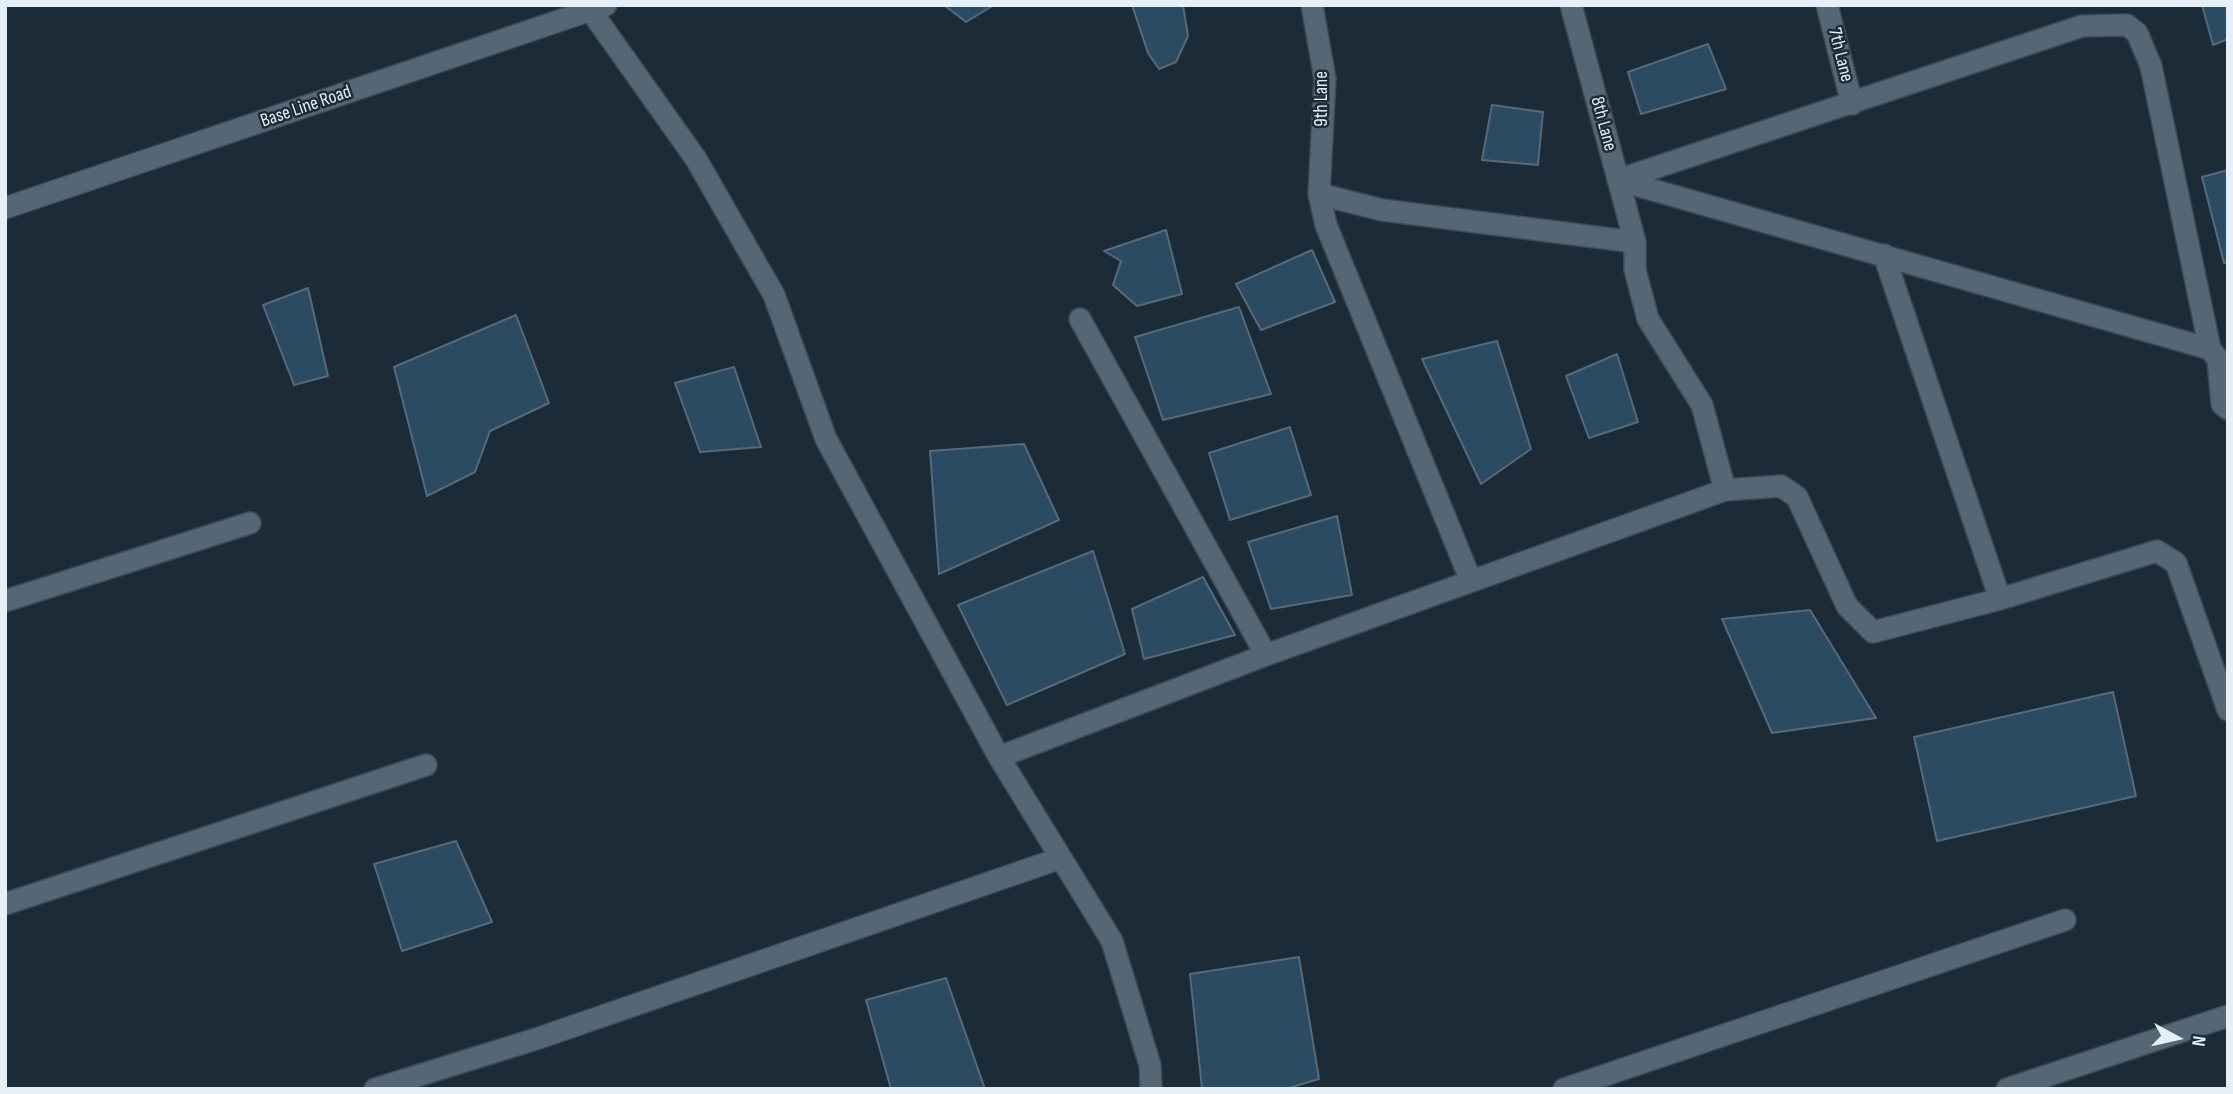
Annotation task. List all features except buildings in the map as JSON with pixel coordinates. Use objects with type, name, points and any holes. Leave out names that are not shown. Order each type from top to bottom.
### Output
[{"type":"street","name":"9th Lane","points":[[1312,5],[1325,79],[1319,194],[1326,225],[1471,581]]},
{"type":"street","name":"8th Lane","points":[[1571,5],[1634,242],[1634,270],[1648,319],[1702,405],[1726,490]]},
{"type":"street","name":"7th Lane","points":[[1827,5],[1852,104]]},
{"type":"street","points":[[2077,5],[2082,26]]},
{"type":"street","points":[[598,8],[696,159],[774,295],[826,439],[999,757],[1112,941],[1150,1065],[1151,1089]]},
{"type":"street","name":"Base Line Road","points":[[5,208],[598,8]]},
{"type":"street","points":[[1618,180],[2082,26],[2127,25],[2137,33],[2151,66],[2210,349],[2218,359],[2222,404],[2228,409]]},
{"type":"street","points":[[1618,180],[2210,349]]},
{"type":"street","points":[[1319,194],[1382,210],[1634,242]]},
{"type":"street","points":[[1884,255],[2000,599]]},
{"type":"street","points":[[1080,319],[1266,655]]},
{"type":"street","points":[[999,757],[1266,655],[1726,490],[1781,486],[1797,497],[1847,606],[1873,632],[2000,599],[2157,551],[2176,564],[2228,710]]},
{"type":"street","points":[[5,601],[250,523]]},
{"type":"street","points":[[5,904],[426,765]]},
{"type":"street","points":[[376,1089],[536,1039],[1060,858]]},
{"type":"street","points":[[1564,1089],[2065,920]]},
{"type":"street","points":[[2007,1089],[2228,1016]]}]
